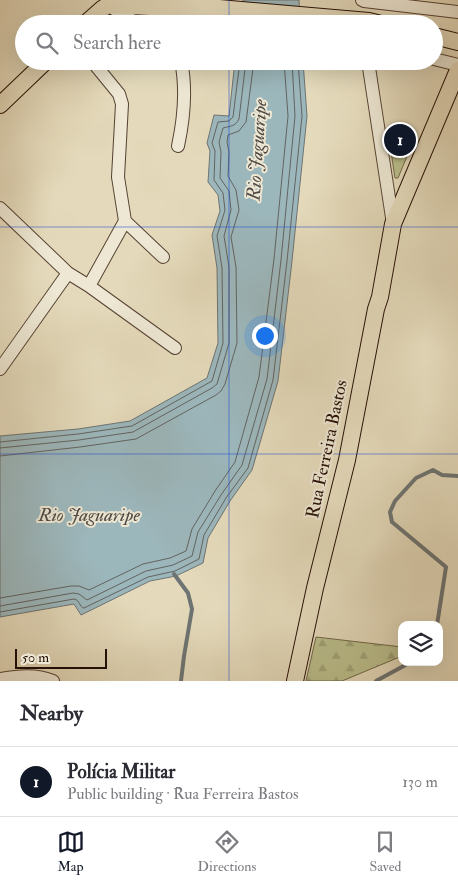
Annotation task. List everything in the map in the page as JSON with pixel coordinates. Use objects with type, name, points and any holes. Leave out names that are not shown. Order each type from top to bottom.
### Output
[{"type":"main road","points":[[93,15],[101,5],[146,2],[297,15]]},
{"type":"main road","points":[[443,38],[458,42]]},
{"type":"main road","points":[[0,105],[37,70]]},
{"type":"main road","name":"Rua Ferreira Bastos","points":[[295,681],[315,588],[347,460],[393,224],[458,70]]},
{"type":"street","points":[[362,0],[458,10]]},
{"type":"street","points":[[101,5],[122,15]]},
{"type":"street","points":[[443,61],[458,64]]},
{"type":"street","points":[[99,70],[119,94],[122,104],[118,177],[125,221],[163,257]]},
{"type":"street","points":[[178,146],[184,105],[182,70]]},
{"type":"street","points":[[369,70],[393,224]]},
{"type":"street","points":[[0,208],[68,273],[176,348]]},
{"type":"street","points":[[89,286],[125,221]]},
{"type":"street","points":[[0,369],[68,273]]},
{"type":"street","points":[[0,679],[29,676],[46,678],[53,681]]},
{"type":"green space","points":[[388,132],[415,137],[398,178],[395,178]]},
{"type":"green space","points":[[316,637],[398,647],[398,658],[342,681],[306,681]]},
{"type":"water","points":[[243,0],[299,0],[300,15],[241,15]]},
{"type":"water","name":"Rio Jaguaripe","points":[[234,70],[304,70],[307,116],[278,381],[252,470],[230,501],[208,538],[203,563],[176,576],[150,581],[81,615],[74,604],[0,617],[0,436],[78,429],[130,421],[207,378],[218,343],[217,268],[212,235],[220,211],[218,195],[208,182],[210,151],[207,143],[214,115],[229,116]]},
{"type":"waterway","points":[[438,621],[446,567],[392,522],[390,512],[395,501],[416,478],[433,470],[442,475],[458,476]]},
{"type":"waterway","points":[[174,574],[188,593],[192,609],[181,681]]},
{"type":"waterway","points":[[376,681],[404,666]]},
{"type":"place","name":"Polícia Militar","points":[[400,140]]}]
